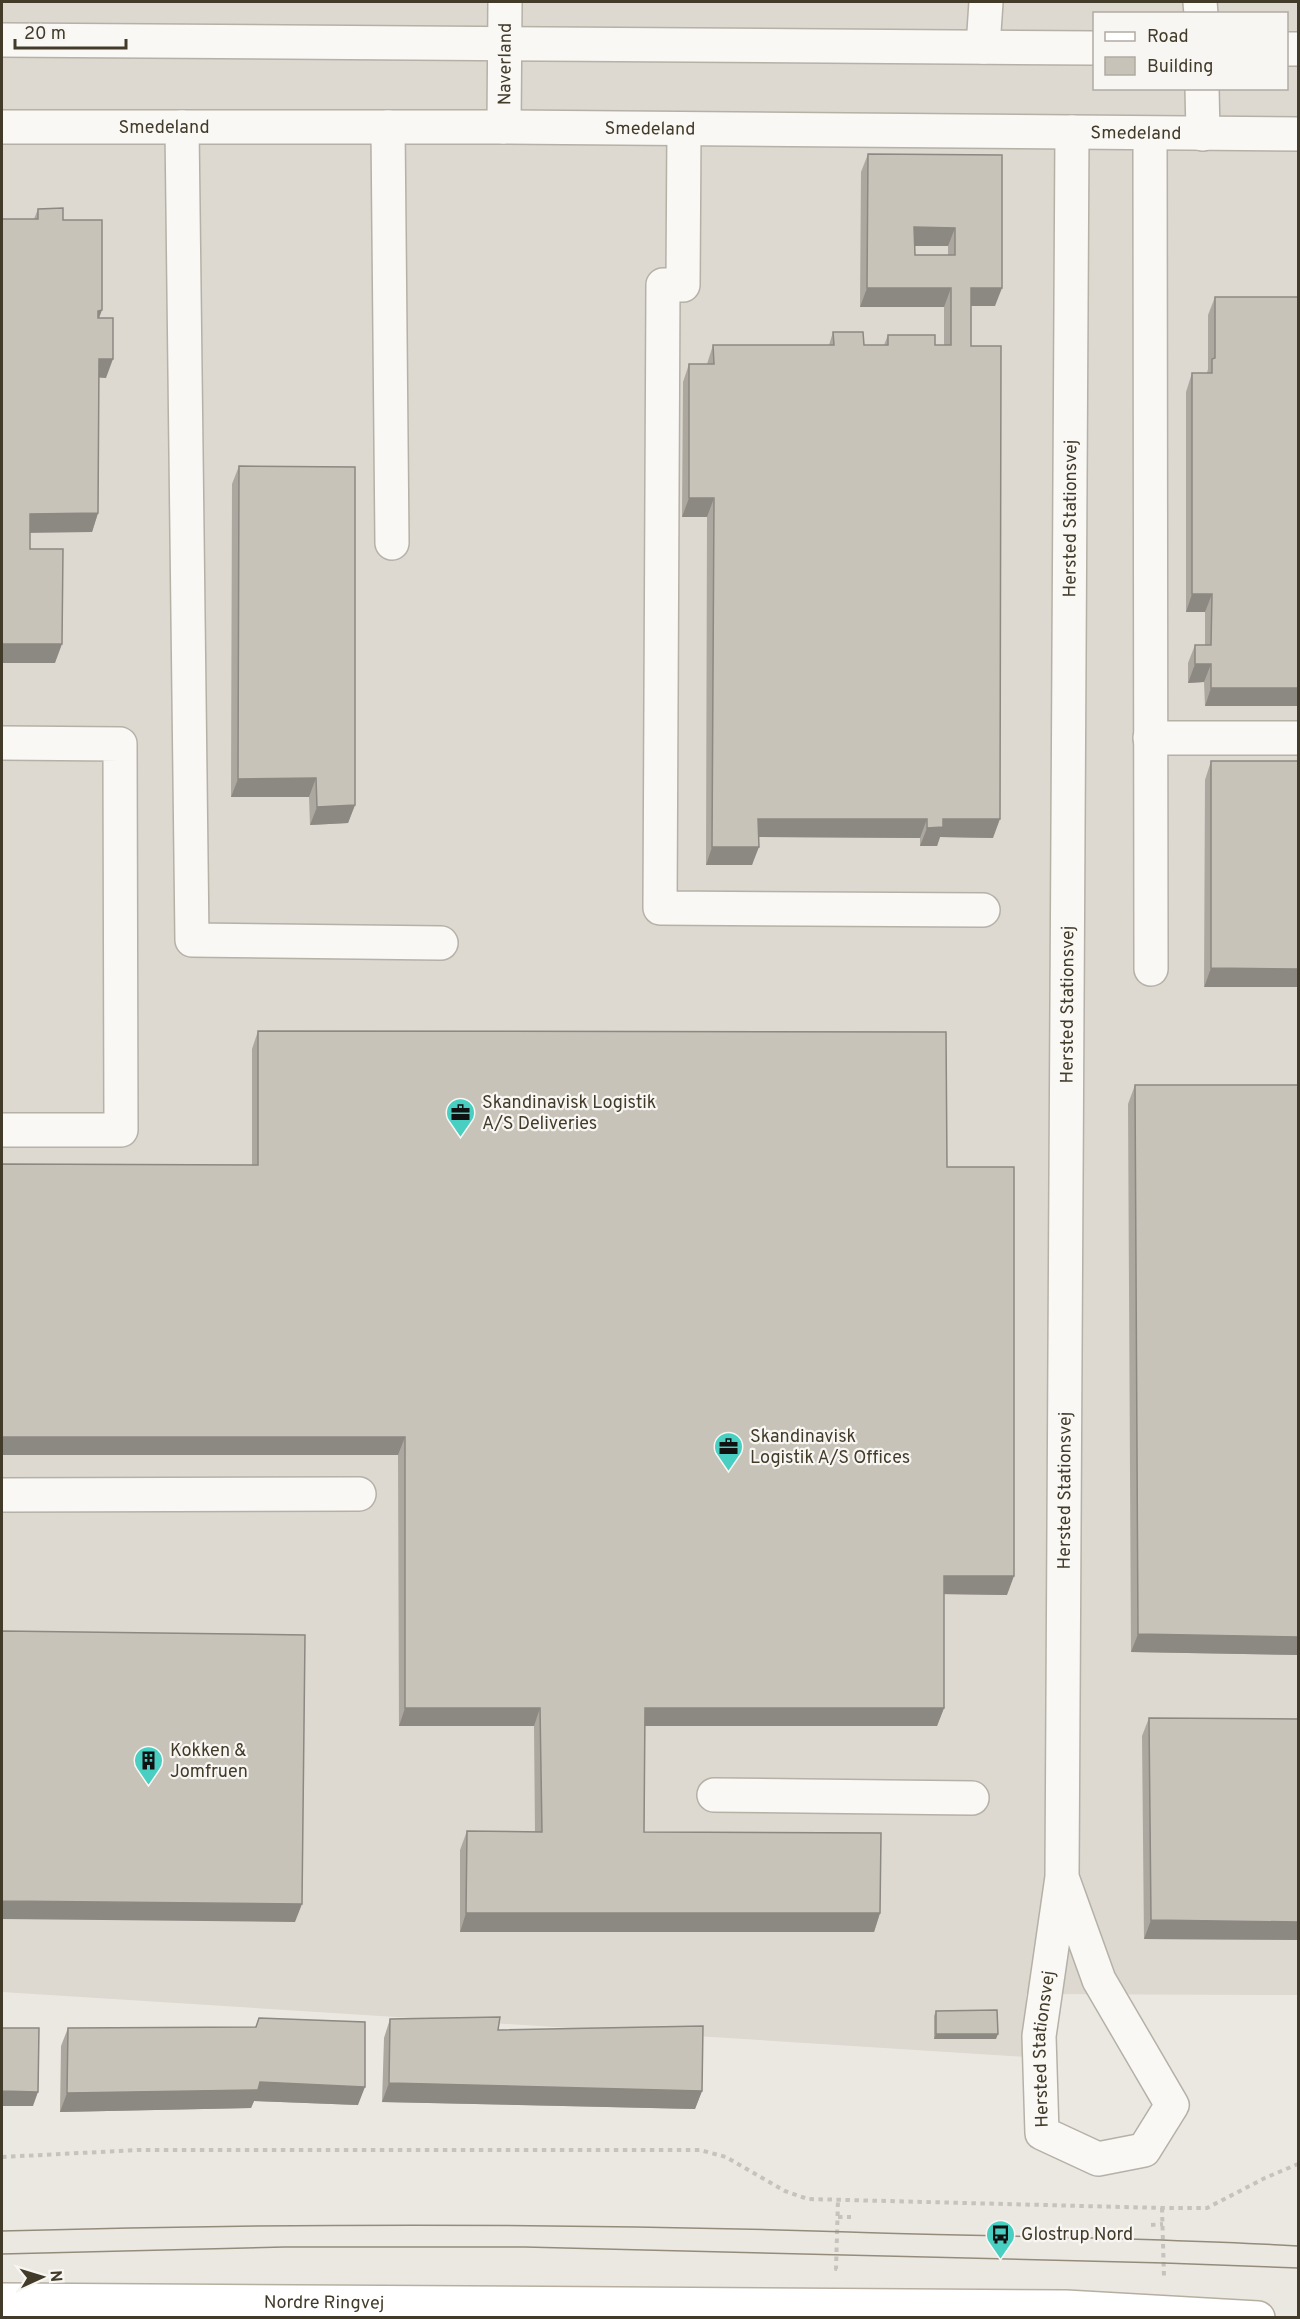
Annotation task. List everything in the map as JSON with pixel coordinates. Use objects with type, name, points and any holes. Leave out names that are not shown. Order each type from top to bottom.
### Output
[{"type":"main road","name":"Nordre Ringvej","points":[[2,2300],[1042,2307],[1258,2318]]},
{"type":"street","name":"Naverland","points":[[504,127],[505,2]]},
{"type":"street","points":[[983,47],[986,2]]},
{"type":"street","points":[[2,40],[1093,48]]},
{"type":"street","points":[[1202,90],[1203,134]]},
{"type":"street","name":"Smedeland","points":[[2,127],[504,127],[1299,134]]},
{"type":"street","points":[[182,127],[192,940],[441,944]]},
{"type":"street","points":[[388,127],[392,543]]},
{"type":"street","points":[[684,129],[683,285],[663,285],[660,908],[983,910]]},
{"type":"street","name":"Hersted Stationsvej","points":[[1062,1877],[1100,1980],[1172,2105],[1144,2150],[1098,2159],[1042,2133],[1039,2036],[1062,1877],[1072,132]]},
{"type":"street","points":[[1150,134],[1151,969]]},
{"type":"street","points":[[1150,738],[1299,738]]},
{"type":"street","points":[[2,743],[120,744],[121,1130],[2,1130]]},
{"type":"street","points":[[2,1495],[359,1494]]},
{"type":"street","points":[[714,1795],[972,1798]]},
{"type":"path","points":[[2,2157],[139,2150],[700,2150],[726,2157],[785,2191],[808,2199],[1162,2208],[1207,2208],[1264,2178],[1299,2164]]},
{"type":"path","points":[[838,2200],[836,2269],[843,2270]]},
{"type":"path","points":[[1162,2208],[1164,2282],[1180,2282],[1179,2315]]},
{"type":"path","points":[[838,2217],[851,2217]]},
{"type":"path","points":[[1151,2225],[1163,2224]]},
{"type":"shaded area","points":[[2,2],[1298,2],[1298,1995],[1026,1994],[1026,2057],[2,1992]]},
{"type":"building","points":[[868,154],[1002,155],[1002,288],[971,288],[971,346],[1001,346],[1000,819],[943,819],[943,827],[927,828],[927,819],[758,819],[759,847],[712,847],[714,498],[689,498],[689,364],[714,364],[713,345],[834,345],[833,332],[863,332],[864,345],[888,345],[888,335],[935,335],[935,345],[951,345],[951,288],[867,288]],"holes":[[[914,227],[955,228],[955,255],[915,255]]]},
{"type":"building","points":[[63,208],[63,220],[102,220],[102,310],[98,311],[98,318],[113,318],[113,359],[99,359],[98,513],[30,514],[30,549],[63,549],[62,644],[2,644],[2,219],[38,219],[38,209]]},
{"type":"building","points":[[1215,297],[1299,297],[1299,688],[1211,688],[1211,664],[1195,664],[1195,645],[1211,645],[1212,594],[1192,594],[1192,373],[1212,373],[1212,359],[1215,358]]},
{"type":"building","points":[[239,466],[355,467],[355,805],[317,807],[316,778],[238,779]]},
{"type":"building","points":[[1211,761],[1299,761],[1299,969],[1211,968]]},
{"type":"building","points":[[258,1031],[946,1032],[947,1167],[1014,1167],[1014,1576],[944,1576],[944,1708],[645,1708],[644,1832],[881,1833],[880,1913],[466,1913],[467,1831],[542,1832],[540,1708],[405,1708],[405,1437],[2,1437],[2,1164],[258,1165]]},
{"type":"building","points":[[1135,1085],[1299,1085],[1299,1637],[1138,1634]]},
{"type":"building","name":"Kokken & Jomfruen","points":[[2,1631],[305,1635],[302,1904],[2,1901]]},
{"type":"building","points":[[1149,1718],[1299,1719],[1299,1922],[1151,1920]]},
{"type":"building","points":[[997,2010],[998,2034],[936,2034],[936,2011]]},
{"type":"building","points":[[500,2017],[498,2030],[703,2026],[702,2091],[389,2083],[390,2019]]},
{"type":"building","points":[[259,2018],[365,2022],[365,2087],[260,2082],[258,2090],[67,2093],[68,2028],[256,2027]]},
{"type":"building","points":[[2,2028],[39,2028],[38,2092],[2,2091]]},
{"type":"tram line","points":[[2,2231],[319,2225],[531,2226],[1130,2239],[1298,2246]]},
{"type":"tram line","points":[[2,2254],[284,2247],[525,2247],[1298,2268]]},
{"type":"place","name":"Skandinavisk Logistik A/S Deliveries","points":[[461,1138]]},
{"type":"place","name":"Skandinavisk Logistik A/S Offices","points":[[729,1472]]},
{"type":"place","name":"Kokken & Jomfruen","points":[[149,1786]]},
{"type":"place","name":"Glostrup Nord","points":[[1000,2260]]}]
